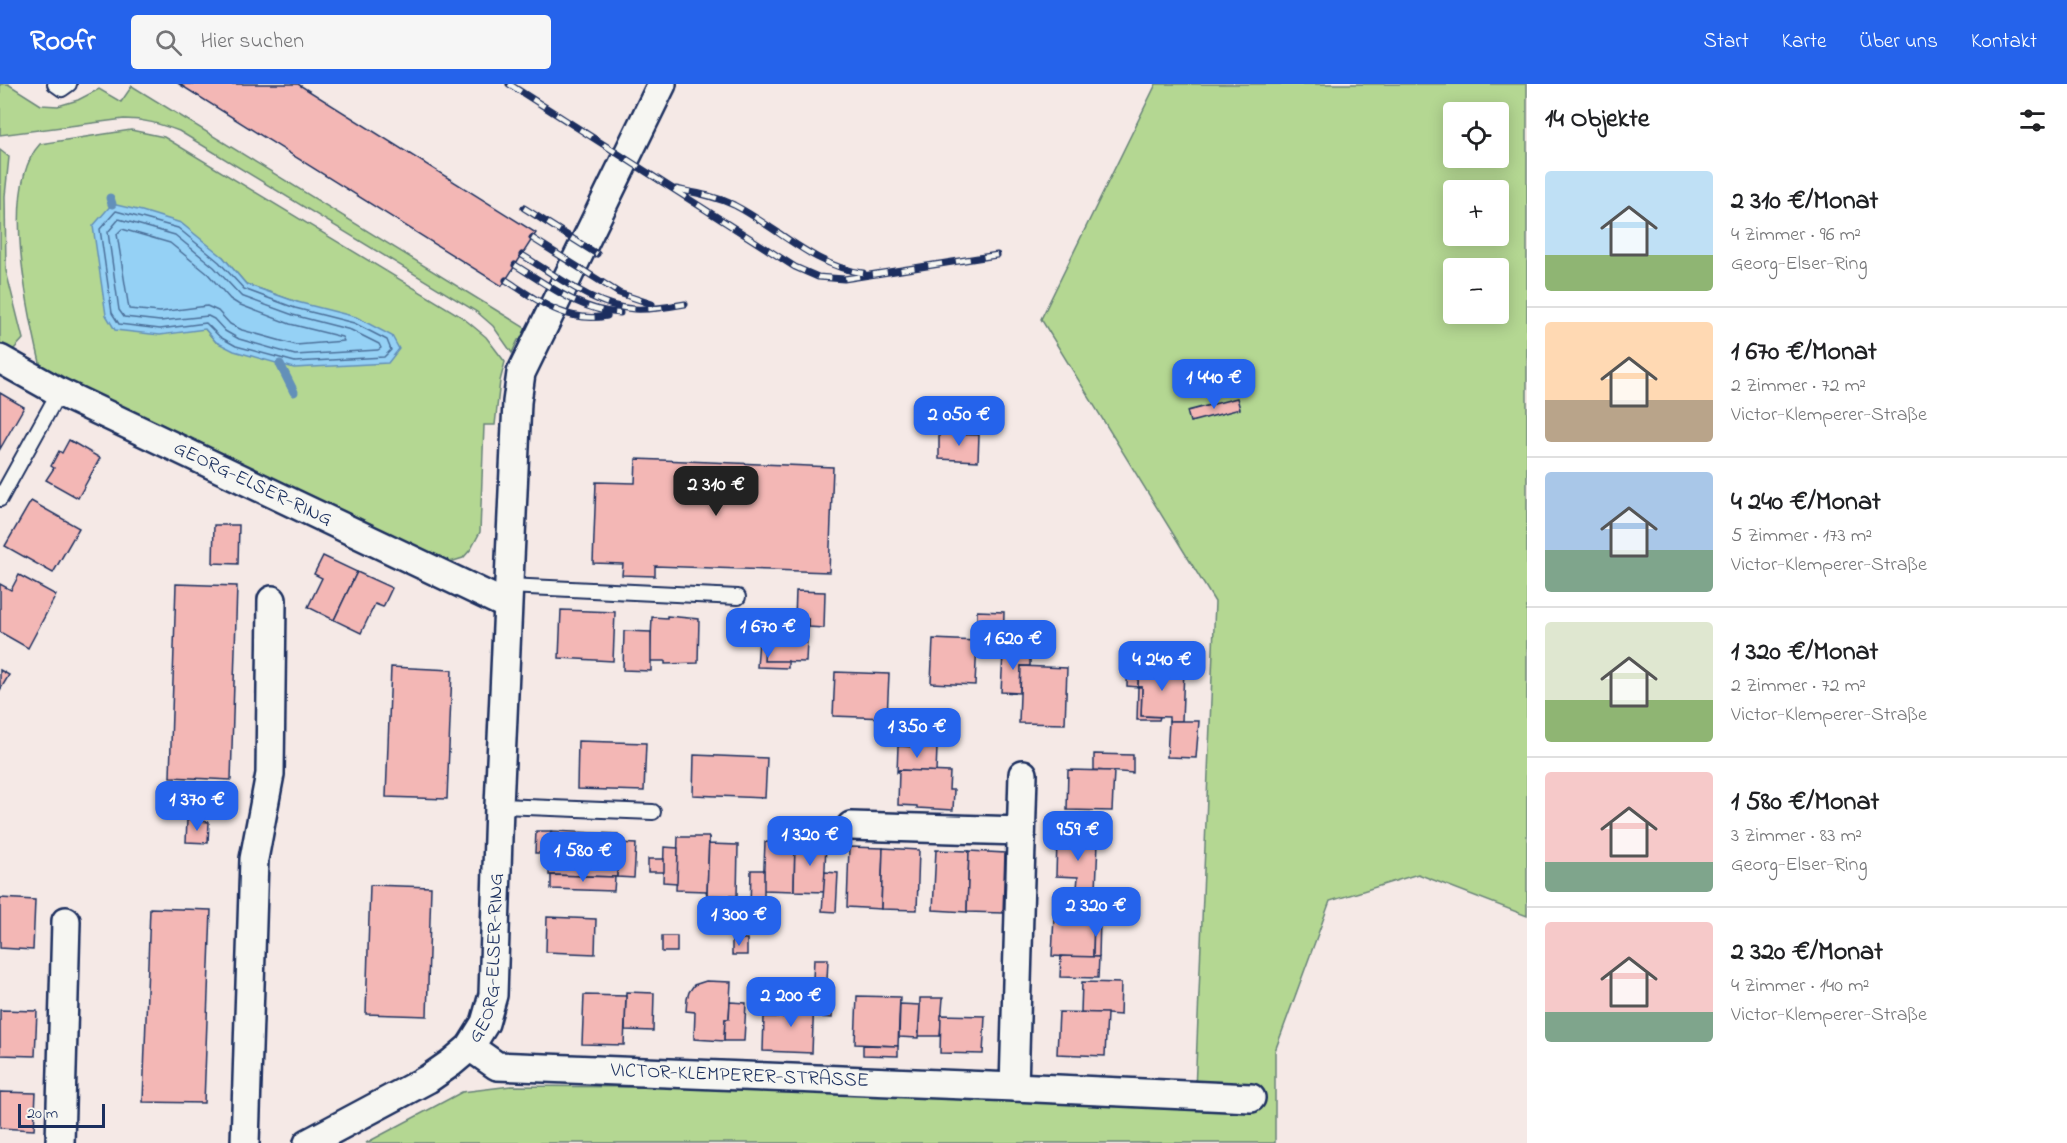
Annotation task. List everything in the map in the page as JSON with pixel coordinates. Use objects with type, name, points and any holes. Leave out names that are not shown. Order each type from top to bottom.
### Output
[{"type":"street","name":"GEORG-ELSER-RING","points":[[308,1143],[428,1079],[470,1047],[485,1023],[493,994],[508,596],[517,402],[521,373],[662,84]]},
{"type":"street","name":"GEORG-ELSER-RING","points":[[0,359],[59,393],[508,596]]},
{"type":"street","points":[[245,1143],[254,859],[270,774],[272,600]]},
{"type":"street","points":[[1014,1088],[1023,774]]},
{"type":"street","points":[[851,826],[1021,831]]},
{"type":"street","points":[[60,1143],[66,921]]},
{"type":"street","name":"VICTOR-KLEMPERER-STRASSE","points":[[470,1047],[497,1066],[1251,1098]]},
{"type":"lane","points":[[55,84],[62,88],[69,84]]},
{"type":"lane","points":[[0,499],[59,393]]},
{"type":"lane","points":[[508,596],[738,597]]},
{"type":"lane","points":[[499,806],[652,812]]},
{"type":"green space","points":[[0,84],[8,84],[41,105],[58,106],[78,100],[99,89],[121,102],[132,86],[530,331],[527,339],[518,340],[512,353],[493,326],[477,312],[179,131],[152,122],[124,119],[0,135]]},
{"type":"green space","points":[[1156,84],[1527,84],[1527,916],[1418,874],[1330,901],[1275,1051],[1275,1143],[366,1143],[462,1092],[511,1086],[1195,1091],[1215,602],[1041,319]]},
{"type":"green space","points":[[131,130],[164,137],[462,317],[486,337],[505,362],[500,381],[495,425],[484,425],[480,532],[463,558],[447,563],[117,410],[41,367],[24,283],[19,219],[21,189],[28,164],[40,144]],"holes":[[[223,257],[246,284],[297,302],[216,342],[205,329]]]},
{"type":"green space","points":[[0,150],[9,157],[5,196],[6,271],[23,339],[13,350],[0,343]]},
{"type":"water","points":[[112,204],[181,223],[223,257],[246,284],[297,302],[356,317],[392,336],[399,349],[388,363],[294,368],[234,351],[216,342],[205,329],[160,335],[115,330],[106,315],[93,226]]},
{"type":"building","points":[[179,84],[298,84],[536,233],[502,286]]},
{"type":"building","points":[[0,393],[24,407],[0,449]]},
{"type":"building","points":[[1237,398],[1240,409],[1190,422],[1187,411]]},
{"type":"building","points":[[939,434],[979,435],[978,461],[939,459]]},
{"type":"building","points":[[69,440],[100,458],[78,498],[46,480],[54,468],[51,466],[59,451],[62,453]]},
{"type":"building","points":[[636,459],[833,467],[829,572],[655,566],[655,576],[622,575],[623,564],[593,563],[596,482],[635,483]]},
{"type":"building","points":[[31,501],[79,528],[53,573],[5,546]]},
{"type":"building","points":[[214,525],[239,525],[238,564],[213,563]]},
{"type":"building","points":[[323,556],[357,572],[334,620],[308,607],[322,578],[314,574]]},
{"type":"building","points":[[357,572],[392,588],[383,607],[375,604],[361,633],[334,620]]},
{"type":"building","points":[[19,575],[56,595],[28,648],[0,632],[0,584],[11,590]]},
{"type":"building","points":[[176,584],[237,586],[231,780],[170,777]]},
{"type":"building","points":[[796,591],[825,592],[824,628],[808,627],[808,619],[795,619]]},
{"type":"building","points":[[561,610],[615,612],[613,661],[559,658]]},
{"type":"building","points":[[977,611],[1004,612],[1003,651],[977,649]]},
{"type":"building","points":[[667,616],[699,619],[698,663],[665,664],[665,661],[650,661],[652,617],[667,618]]},
{"type":"building","points":[[766,618],[808,619],[806,662],[764,661]]},
{"type":"building","points":[[624,631],[651,632],[651,671],[623,670]]},
{"type":"building","points":[[933,639],[977,641],[975,685],[931,683]]},
{"type":"building","points":[[759,640],[765,640],[764,661],[788,661],[788,668],[757,667]]},
{"type":"building","points":[[1003,653],[1030,654],[1030,666],[1021,666],[1020,693],[1001,692]]},
{"type":"building","points":[[1128,657],[1157,658],[1156,667],[1139,667],[1138,687],[1127,686]]},
{"type":"building","points":[[1021,666],[1067,668],[1065,724],[1019,723]]},
{"type":"building","points":[[391,667],[452,670],[447,799],[386,797]]},
{"type":"building","points":[[1139,667],[1184,669],[1182,721],[1169,721],[1169,717],[1141,716],[1142,687],[1138,687]]},
{"type":"building","points":[[0,670],[9,675],[0,690]]},
{"type":"building","points":[[835,672],[889,674],[887,718],[833,716]]},
{"type":"building","points":[[1138,687],[1142,687],[1141,716],[1160,717],[1159,720],[1137,720]]},
{"type":"building","points":[[1169,721],[1199,721],[1196,758],[1167,757]]},
{"type":"building","points":[[578,741],[646,743],[644,791],[577,789]]},
{"type":"building","points":[[898,746],[937,748],[936,772],[899,770],[897,772]]},
{"type":"building","points":[[1094,754],[1133,755],[1133,773],[1094,770]]},
{"type":"building","points":[[694,755],[767,758],[765,798],[693,795]]},
{"type":"building","points":[[899,770],[950,772],[949,790],[954,790],[953,810],[898,805]]},
{"type":"building","points":[[1068,770],[1114,771],[1112,811],[1067,810]]},
{"type":"building","points":[[187,820],[209,822],[208,843],[186,842]]},
{"type":"building","points":[[1051,822],[1086,824],[1086,841],[1051,840]]},
{"type":"building","points":[[536,831],[551,831],[550,853],[535,853]]},
{"type":"building","points":[[551,831],[618,834],[617,877],[549,875]]},
{"type":"building","points":[[678,837],[709,837],[707,895],[706,891],[676,890]]},
{"type":"building","points":[[709,837],[709,844],[738,845],[737,896],[707,895]]},
{"type":"building","points":[[1057,840],[1098,842],[1096,889],[1077,888],[1078,877],[1056,876]]},
{"type":"building","points":[[765,842],[795,843],[794,891],[763,890]]},
{"type":"building","points":[[618,843],[636,844],[634,878],[617,877]]},
{"type":"building","points":[[795,843],[826,844],[824,892],[794,891]]},
{"type":"building","points":[[664,847],[678,848],[677,883],[663,882]]},
{"type":"building","points":[[849,847],[883,848],[881,909],[847,907]]},
{"type":"building","points":[[883,848],[919,850],[917,910],[881,909]]},
{"type":"building","points":[[936,850],[969,851],[967,912],[933,910]]},
{"type":"building","points":[[969,851],[1005,853],[1003,913],[967,912]]},
{"type":"building","points":[[648,859],[664,859],[664,872],[648,872]]},
{"type":"building","points":[[751,870],[764,870],[764,908],[750,908]]},
{"type":"building","points":[[825,872],[838,873],[836,912],[822,911]]},
{"type":"building","points":[[551,875],[615,877],[614,891],[551,889]]},
{"type":"building","points":[[370,885],[431,887],[427,1016],[366,1014]]},
{"type":"building","points":[[0,898],[35,900],[33,950],[0,948]]},
{"type":"building","points":[[150,908],[211,910],[204,1103],[143,1102]]},
{"type":"building","points":[[1054,916],[1094,918],[1093,958],[1052,956]]},
{"type":"building","points":[[547,917],[596,919],[595,954],[546,952]]},
{"type":"building","points":[[1094,918],[1100,918],[1099,957],[1093,957]]},
{"type":"building","points":[[662,936],[677,936],[677,952],[662,952]]},
{"type":"building","points":[[732,939],[747,939],[747,955],[732,955]]},
{"type":"building","points":[[1061,956],[1099,957],[1098,978],[1060,977]]},
{"type":"building","points":[[814,959],[828,959],[827,980],[813,979]]},
{"type":"building","points":[[706,981],[731,982],[729,1019],[725,1019],[724,1041],[694,1039],[695,1012],[686,1011],[687,999],[694,985]]},
{"type":"building","points":[[1082,982],[1121,983],[1120,1015],[1081,1012]]},
{"type":"building","points":[[626,992],[654,993],[653,1031],[625,1030]]},
{"type":"building","points":[[821,994],[833,994],[832,1018],[820,1017]]},
{"type":"building","points":[[584,995],[626,996],[624,1045],[582,1044]]},
{"type":"building","points":[[787,996],[814,996],[812,1053],[763,1051],[764,1017],[786,1017]]},
{"type":"building","points":[[857,996],[900,997],[898,1046],[855,1044]]},
{"type":"building","points":[[920,998],[943,998],[940,1036],[919,1036]]},
{"type":"building","points":[[730,1002],[746,1003],[744,1041],[724,1041],[725,1019],[729,1019]]},
{"type":"building","points":[[900,1004],[920,1005],[918,1038],[899,1037]]},
{"type":"building","points":[[0,1010],[37,1011],[35,1056],[0,1055]]},
{"type":"building","points":[[1059,1012],[1107,1013],[1105,1056],[1057,1054]]},
{"type":"building","points":[[941,1015],[985,1016],[983,1054],[940,1053]]},
{"type":"building","points":[[863,1045],[898,1046],[898,1056],[863,1055]]},
{"type":"building","points":[[0,1092],[36,1093],[34,1130],[0,1128]]},
{"type":"waterway","points":[[110,198],[112,204]]},
{"type":"waterway","points":[[280,364],[294,392]]},
{"type":"railway","points":[[509,84],[795,267],[818,277],[844,279],[997,255]]},
{"type":"railway","points":[[676,189],[713,197],[734,205],[828,263],[863,273]]},
{"type":"railway","points":[[524,208],[597,254]]},
{"type":"railway","points":[[532,238],[619,293],[652,304]]},
{"type":"railway","points":[[522,255],[575,288],[619,307],[646,309],[685,304]]},
{"type":"railway","points":[[515,265],[578,302],[605,311],[620,313]]},
{"type":"railway","points":[[506,280],[541,302],[566,313],[592,318],[607,316]]}]
